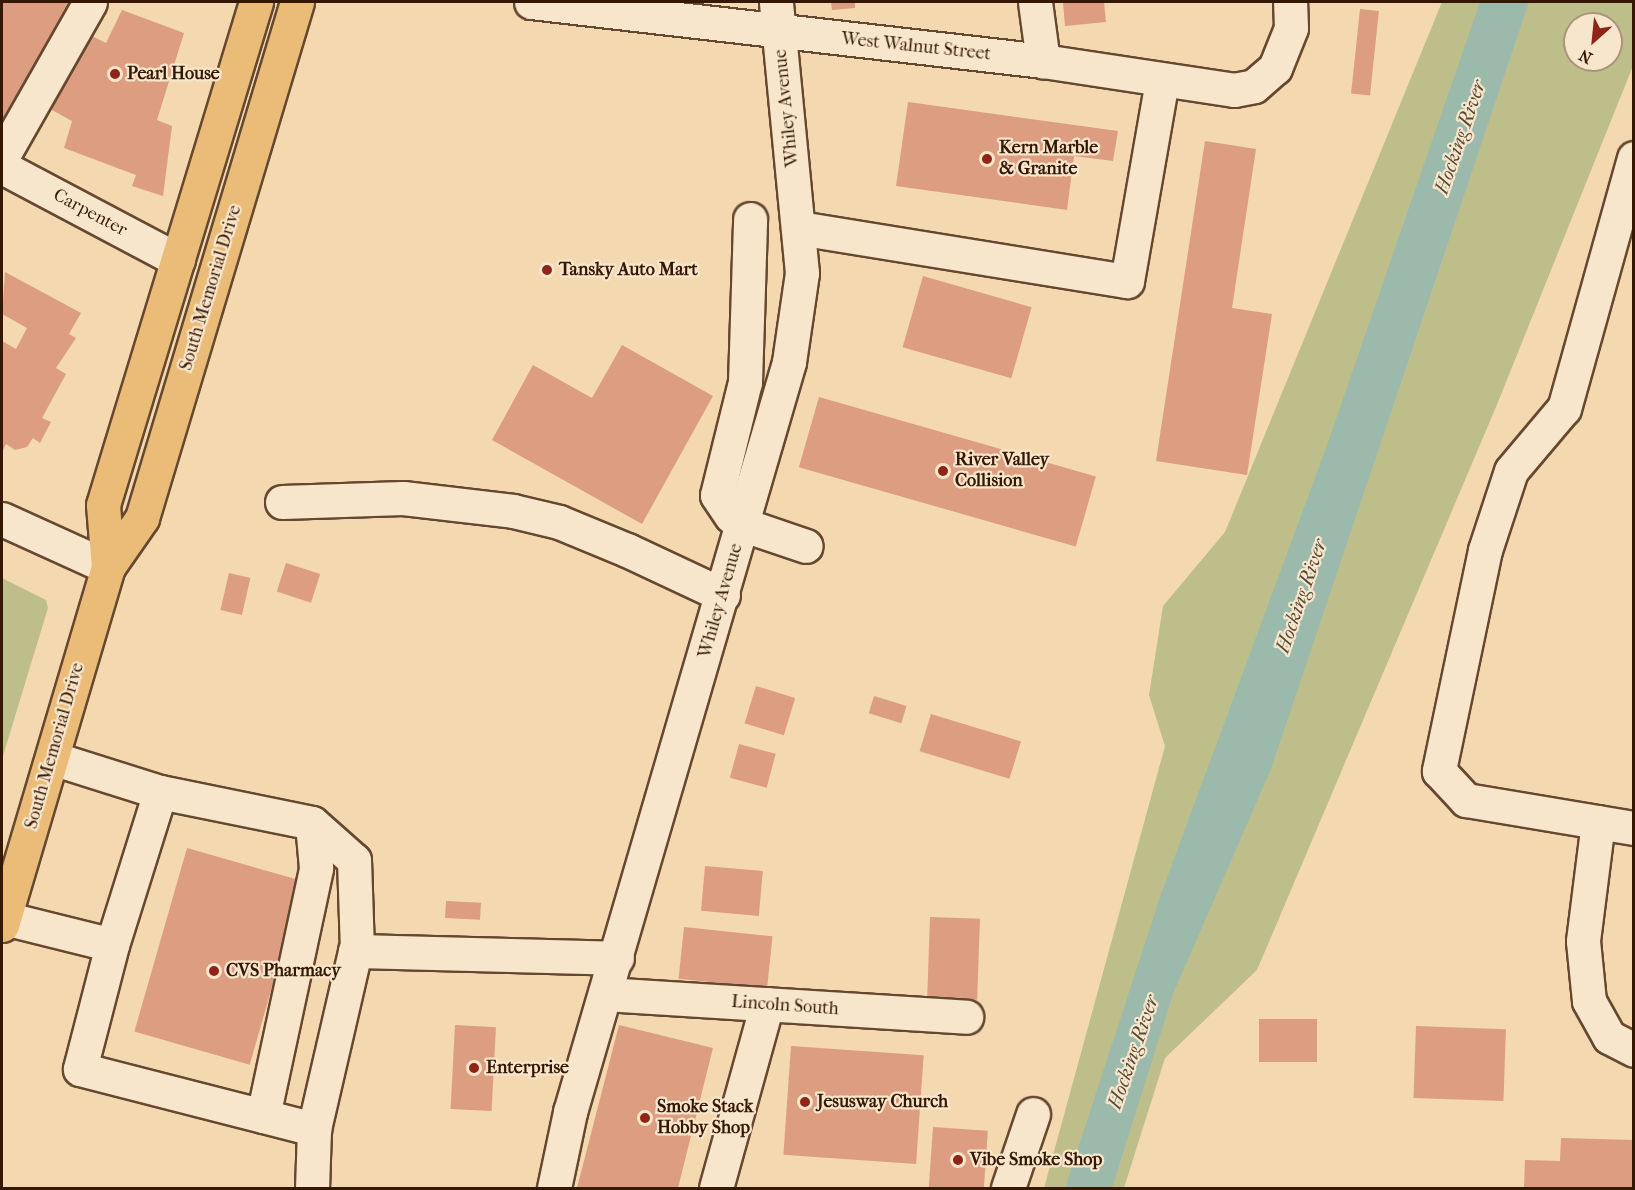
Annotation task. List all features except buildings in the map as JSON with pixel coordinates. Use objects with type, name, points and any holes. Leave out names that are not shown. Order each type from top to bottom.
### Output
[{"type":"highway","name":"South Memorial Drive","points":[[108,567],[103,505],[256,2]]},
{"type":"highway","name":"South Memorial Drive","points":[[3,922],[108,567],[142,518],[297,2]]},
{"type":"street","points":[[2,157],[90,2]]},
{"type":"street","name":"West Walnut Street","points":[[531,2],[777,17],[1162,80],[1244,89],[1262,80],[1284,51],[1291,28],[1290,2]]},
{"type":"street","points":[[1035,2],[1043,61]]},
{"type":"street","name":"Whiley Avenue","points":[[554,1188],[605,994],[789,362],[802,273],[777,17]]},
{"type":"street","points":[[799,228],[1127,281],[1162,80]]},
{"type":"street","points":[[1634,158],[1564,408],[1510,471],[1485,550],[1439,771],[1466,800],[1634,828]]},
{"type":"street","name":"Carpenter","points":[[2,167],[178,260]]},
{"type":"street","points":[[750,219],[745,382],[717,495],[731,516],[806,546]]},
{"type":"street","points":[[282,502],[403,498],[513,511],[608,542],[723,595]]},
{"type":"street","points":[[2,519],[108,567]]},
{"type":"street","points":[[52,758],[160,792],[312,823],[354,860],[357,951],[314,1129],[312,1188]]},
{"type":"street","points":[[160,792],[112,945],[80,1069],[314,1129]]},
{"type":"street","points":[[1598,822],[1583,940],[1589,1001],[1609,1037],[1634,1050]]},
{"type":"street","points":[[263,1116],[316,868],[312,823]]},
{"type":"street","points":[[3,922],[112,945]]},
{"type":"street","points":[[357,951],[617,958]]},
{"type":"street","name":"Lincoln South","points":[[605,994],[966,1017]]},
{"type":"street","points":[[716,1188],[767,1004]]},
{"type":"street","points":[[1008,1188],[1033,1114]]},
{"type":"green space","points":[[1442,2],[1633,2],[1633,66],[1496,407],[1257,970],[1165,1058],[1124,1188],[1044,1188],[1165,746],[1149,695],[1163,606],[1225,532]]},
{"type":"green space","points":[[2,578],[46,600],[48,608],[2,759]]},
{"type":"water","name":"Hocking River","points":[[1480,2],[1529,2],[1271,769],[1173,994],[1112,1188],[1065,1188],[1161,894],[1326,448]]},
{"type":"place","name":"Pearl House","points":[[115,74]]},
{"type":"place","name":"Kern Marble & Granite","points":[[987,159]]},
{"type":"place","name":"Tansky Auto Mart","points":[[547,270]]},
{"type":"place","name":"River Valley Collision","points":[[943,471]]},
{"type":"place","name":"CVS Pharmacy","points":[[214,971]]},
{"type":"place","name":"Enterprise","points":[[474,1068]]},
{"type":"place","name":"Jesusway Church","points":[[805,1102]]},
{"type":"place","name":"Smoke Stack Hobby Shop","points":[[645,1118]]},
{"type":"place","name":"Vibe Smoke Shop","points":[[958,1160]]}]
